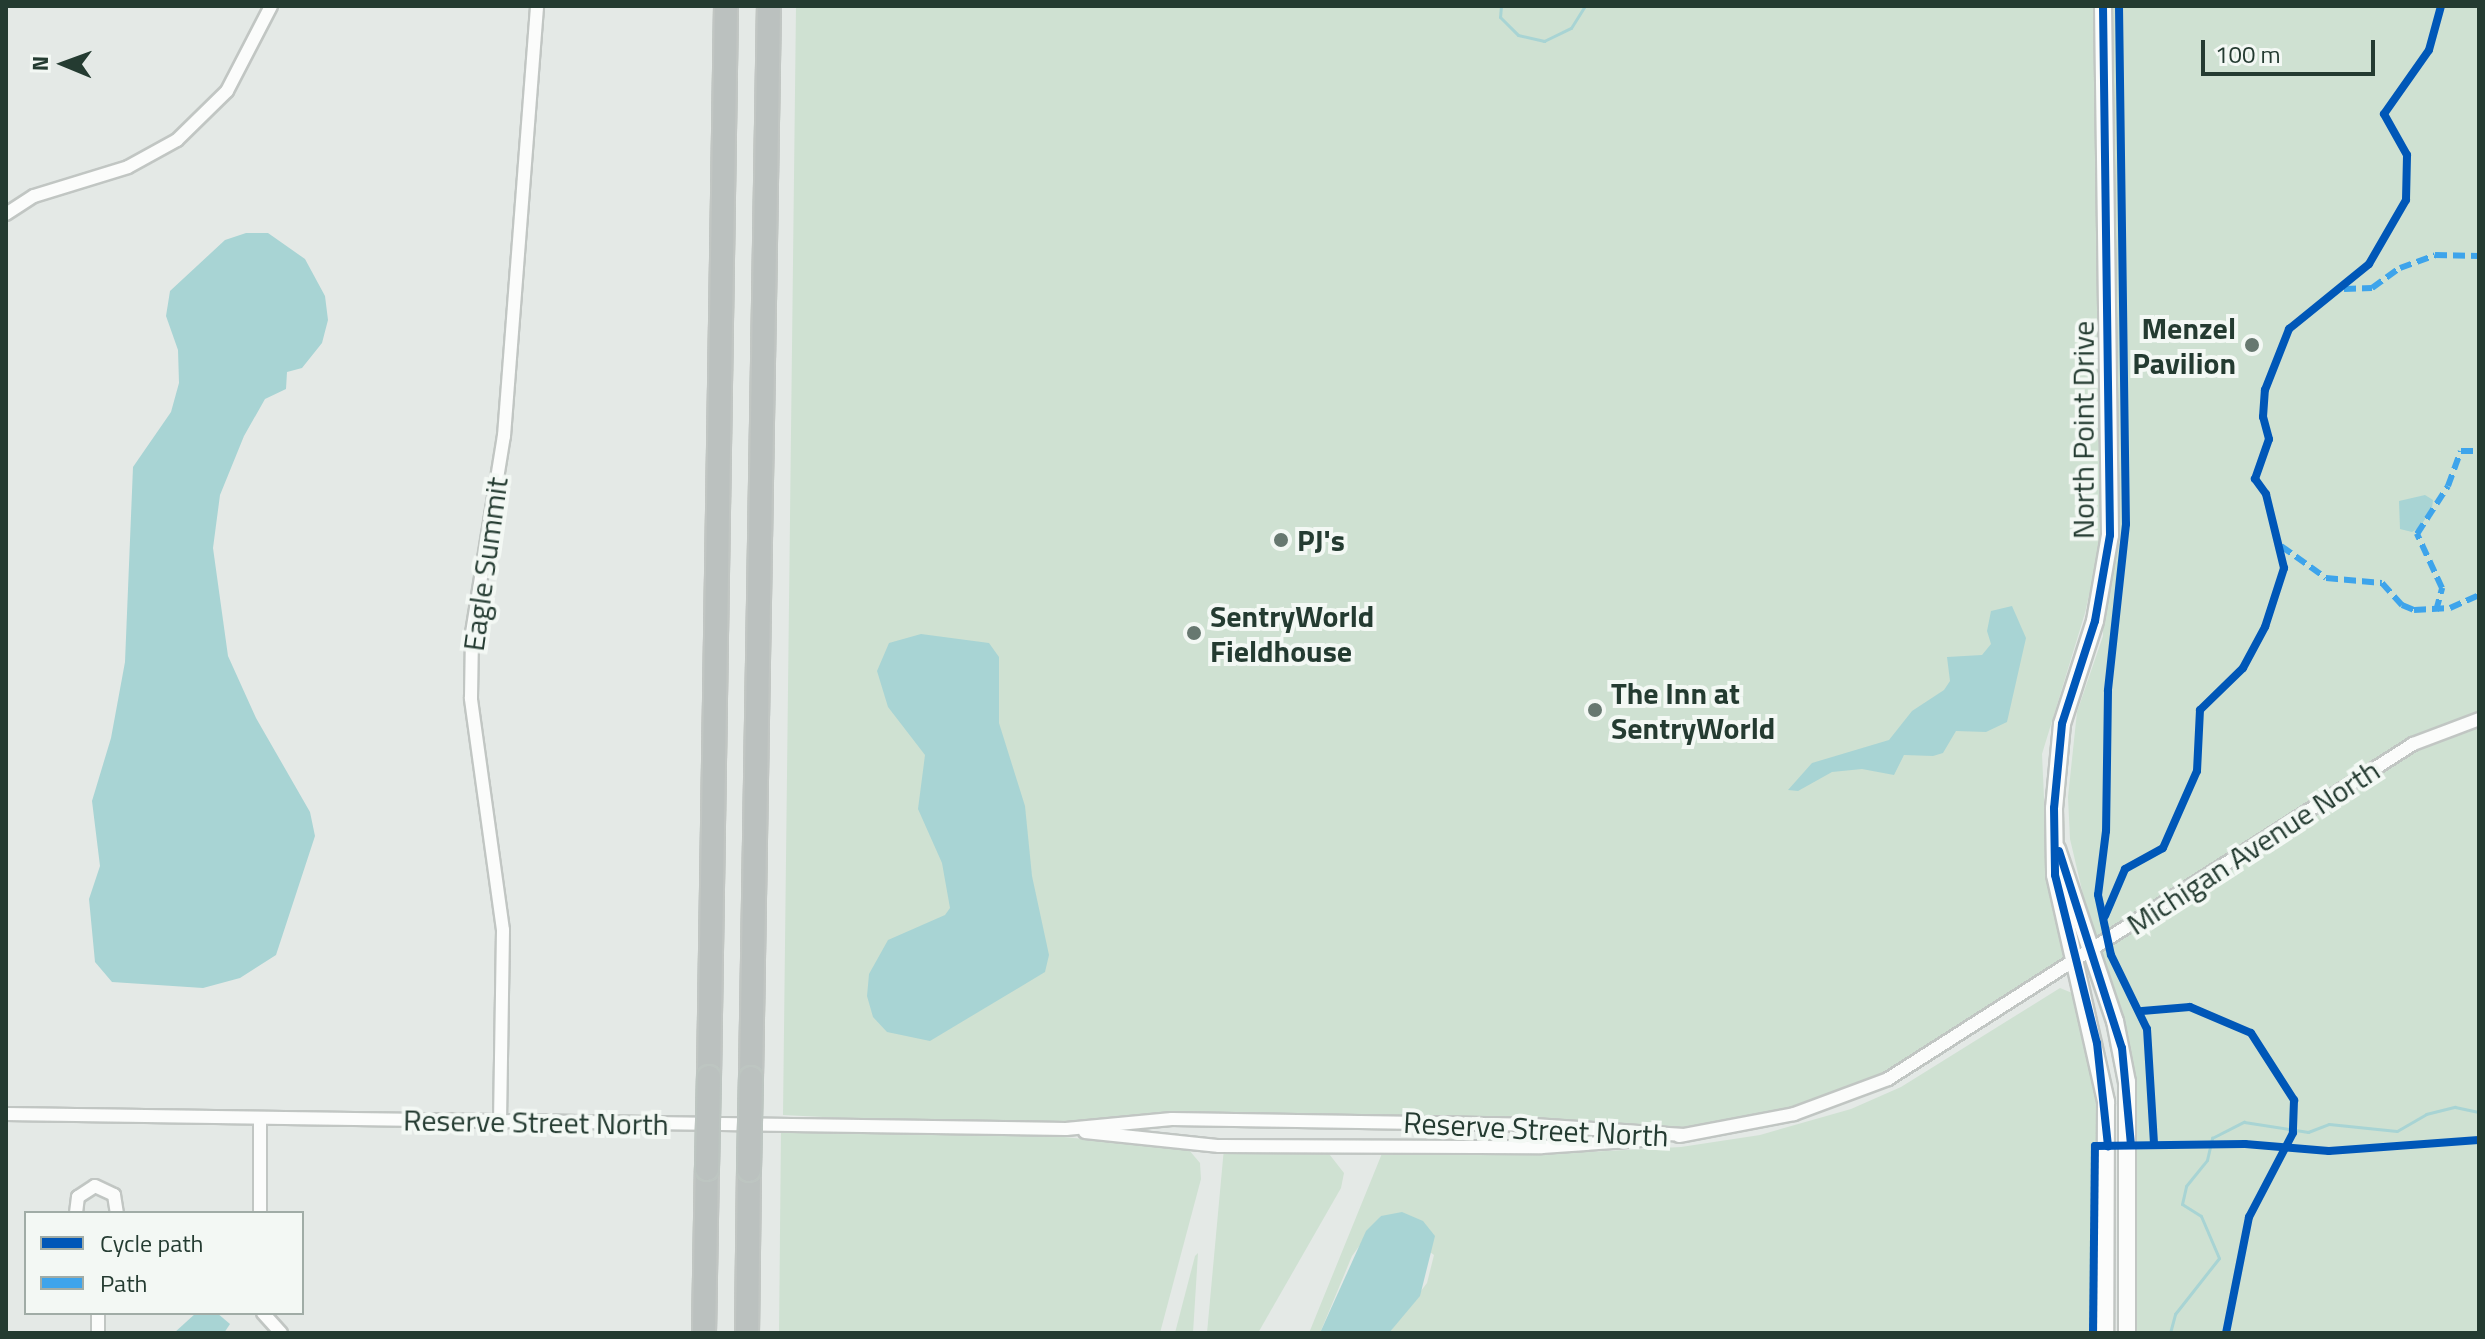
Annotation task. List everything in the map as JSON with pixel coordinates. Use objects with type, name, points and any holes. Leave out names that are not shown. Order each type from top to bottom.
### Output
[{"type":"highway","points":[[704,1333],[726,6]]},
{"type":"highway","points":[[747,1333],[769,6]]},
{"type":"street","points":[[6,214],[34,196],[128,167],[177,140],[227,91],[271,6]]},
{"type":"street","name":"Eagle Summit","points":[[500,1122],[503,930],[471,698],[472,633],[504,436],[537,6]]},
{"type":"street","name":"North Point Drive","points":[[2103,6],[2110,535],[2095,621],[2062,724],[2055,795],[2060,901],[2077,961],[2106,1102],[2105,1333]]},
{"type":"street","name":"Michigan Avenue North","points":[[1684,1135],[1770,1120],[1868,1088],[2077,961],[2413,744],[2479,719]]},
{"type":"street","name":"North Point Drive","points":[[2057,847],[2092,951],[2127,1082],[2127,1333]]},
{"type":"street","name":"Reserve Street North","points":[[6,1114],[1066,1129],[1219,1146],[1554,1147],[1684,1135]]},
{"type":"street","points":[[260,1118],[260,1211]]},
{"type":"street","name":"Reserve Street North","points":[[1066,1129],[1172,1119],[1534,1125],[1684,1135]]},
{"type":"street","points":[[76,1211],[78,1197],[95,1186],[114,1195],[117,1211]]},
{"type":"street","points":[[265,1315],[281,1333]]},
{"type":"green space","points":[[796,6],[2479,6],[2479,1333],[2127,1333],[2127,1082],[2070,839],[2068,797],[2077,712],[2103,636],[2104,528],[2085,613],[2042,754],[2047,863],[2065,969],[1858,1092],[1684,1135],[1221,1121],[1066,1129],[783,1115]]},
{"type":"green space","points":[[2060,988],[2077,995],[2100,1110],[2099,1333],[1389,1333],[1427,1283],[1434,1255],[1381,1216],[1352,1256],[1320,1333],[1309,1333],[1383,1151],[1588,1152],[1681,1147],[1760,1135],[1851,1109],[1901,1087]]},
{"type":"green space","points":[[781,1131],[1045,1135],[1189,1150],[1200,1163],[1201,1179],[1160,1333],[779,1333]]},
{"type":"green space","points":[[1224,1148],[1326,1150],[1344,1173],[1341,1188],[1258,1333],[1207,1333]]},
{"type":"green space","points":[[1198,1253],[1193,1333],[1175,1333],[1195,1256]]},
{"type":"water","points":[[246,233],[268,233],[305,259],[325,296],[328,320],[322,343],[302,368],[287,372],[286,389],[265,399],[244,436],[220,495],[213,548],[228,656],[256,718],[310,812],[315,836],[276,955],[240,978],[203,988],[112,982],[95,962],[89,899],[100,866],[92,801],[111,738],[125,662],[133,467],[171,412],[179,383],[178,350],[166,316],[170,291],[225,240]]},
{"type":"water","points":[[2425,495],[2433,500],[2432,508],[2420,527],[2412,532],[2400,529],[2399,501]]},
{"type":"water","points":[[2012,606],[2026,638],[2007,722],[1986,732],[1956,731],[1943,753],[1933,756],[1904,755],[1894,775],[1862,769],[1832,772],[1798,791],[1788,790],[1812,763],[1889,740],[1912,711],[1944,690],[1950,681],[1947,657],[1982,655],[1991,644],[1987,631],[1991,611]]},
{"type":"water","points":[[921,634],[989,643],[999,657],[999,723],[1025,806],[1032,876],[1049,955],[1045,972],[930,1041],[887,1032],[873,1017],[867,996],[869,974],[888,940],[945,915],[950,908],[942,863],[918,809],[925,755],[888,707],[877,671],[889,643]]},
{"type":"water","points":[[1402,1212],[1423,1221],[1435,1236],[1420,1296],[1389,1333],[1320,1333],[1366,1231],[1381,1216]]},
{"type":"water","points":[[194,1315],[219,1315],[230,1324],[224,1333],[174,1333]]},
{"type":"waterway","points":[[1501,6],[1500,17],[1518,35],[1544,41],[1571,28],[1585,6]]},
{"type":"waterway","points":[[2170,1333],[2175,1314],[2219,1258],[2201,1216],[2182,1204],[2186,1186],[2207,1160],[2212,1138],[2244,1122],[2308,1132],[2329,1124],[2397,1131],[2426,1114],[2455,1107],[2479,1112]]},
{"type":"marked path","points":[[2344,289],[2372,288],[2400,268],[2435,255],[2479,256]]},
{"type":"marked path","points":[[2436,611],[2442,588],[2417,534],[2448,486],[2461,451],[2479,451]]},
{"type":"marked path","points":[[2281,546],[2326,578],[2382,583],[2402,605],[2414,610],[2450,608],[2479,595]]},
{"type":"cycle path","points":[[2103,6],[2110,535],[2095,621],[2062,724],[2054,808],[2055,875],[2097,1043],[2108,1146]]},
{"type":"cycle path","points":[[2119,6],[2126,524],[2108,691],[2106,831],[2098,895],[2111,955],[2147,1029],[2154,1145]]},
{"type":"cycle path","points":[[2105,916],[2125,869],[2163,848],[2197,771],[2200,710],[2243,668],[2265,627],[2284,568],[2266,494],[2255,479],[2269,439],[2263,417],[2265,390],[2289,329],[2369,264],[2406,200],[2407,155],[2384,114],[2429,50],[2441,6]]},
{"type":"cycle path","points":[[2059,851],[2122,1048],[2131,1145]]},
{"type":"cycle path","points":[[2142,1011],[2190,1007],[2251,1033],[2294,1100],[2293,1133],[2249,1217],[2226,1333]]},
{"type":"cycle path","points":[[2093,1333],[2095,1146],[2245,1144],[2329,1151],[2479,1140]]},
{"type":"place","name":"Menzel Pavilion","points":[[2252,345]]},
{"type":"place","name":"PJ's","points":[[1281,540]]},
{"type":"place","name":"SentryWorld Fieldhouse","points":[[1194,633]]},
{"type":"place","name":"The Inn at SentryWorld","points":[[1595,710]]}]
